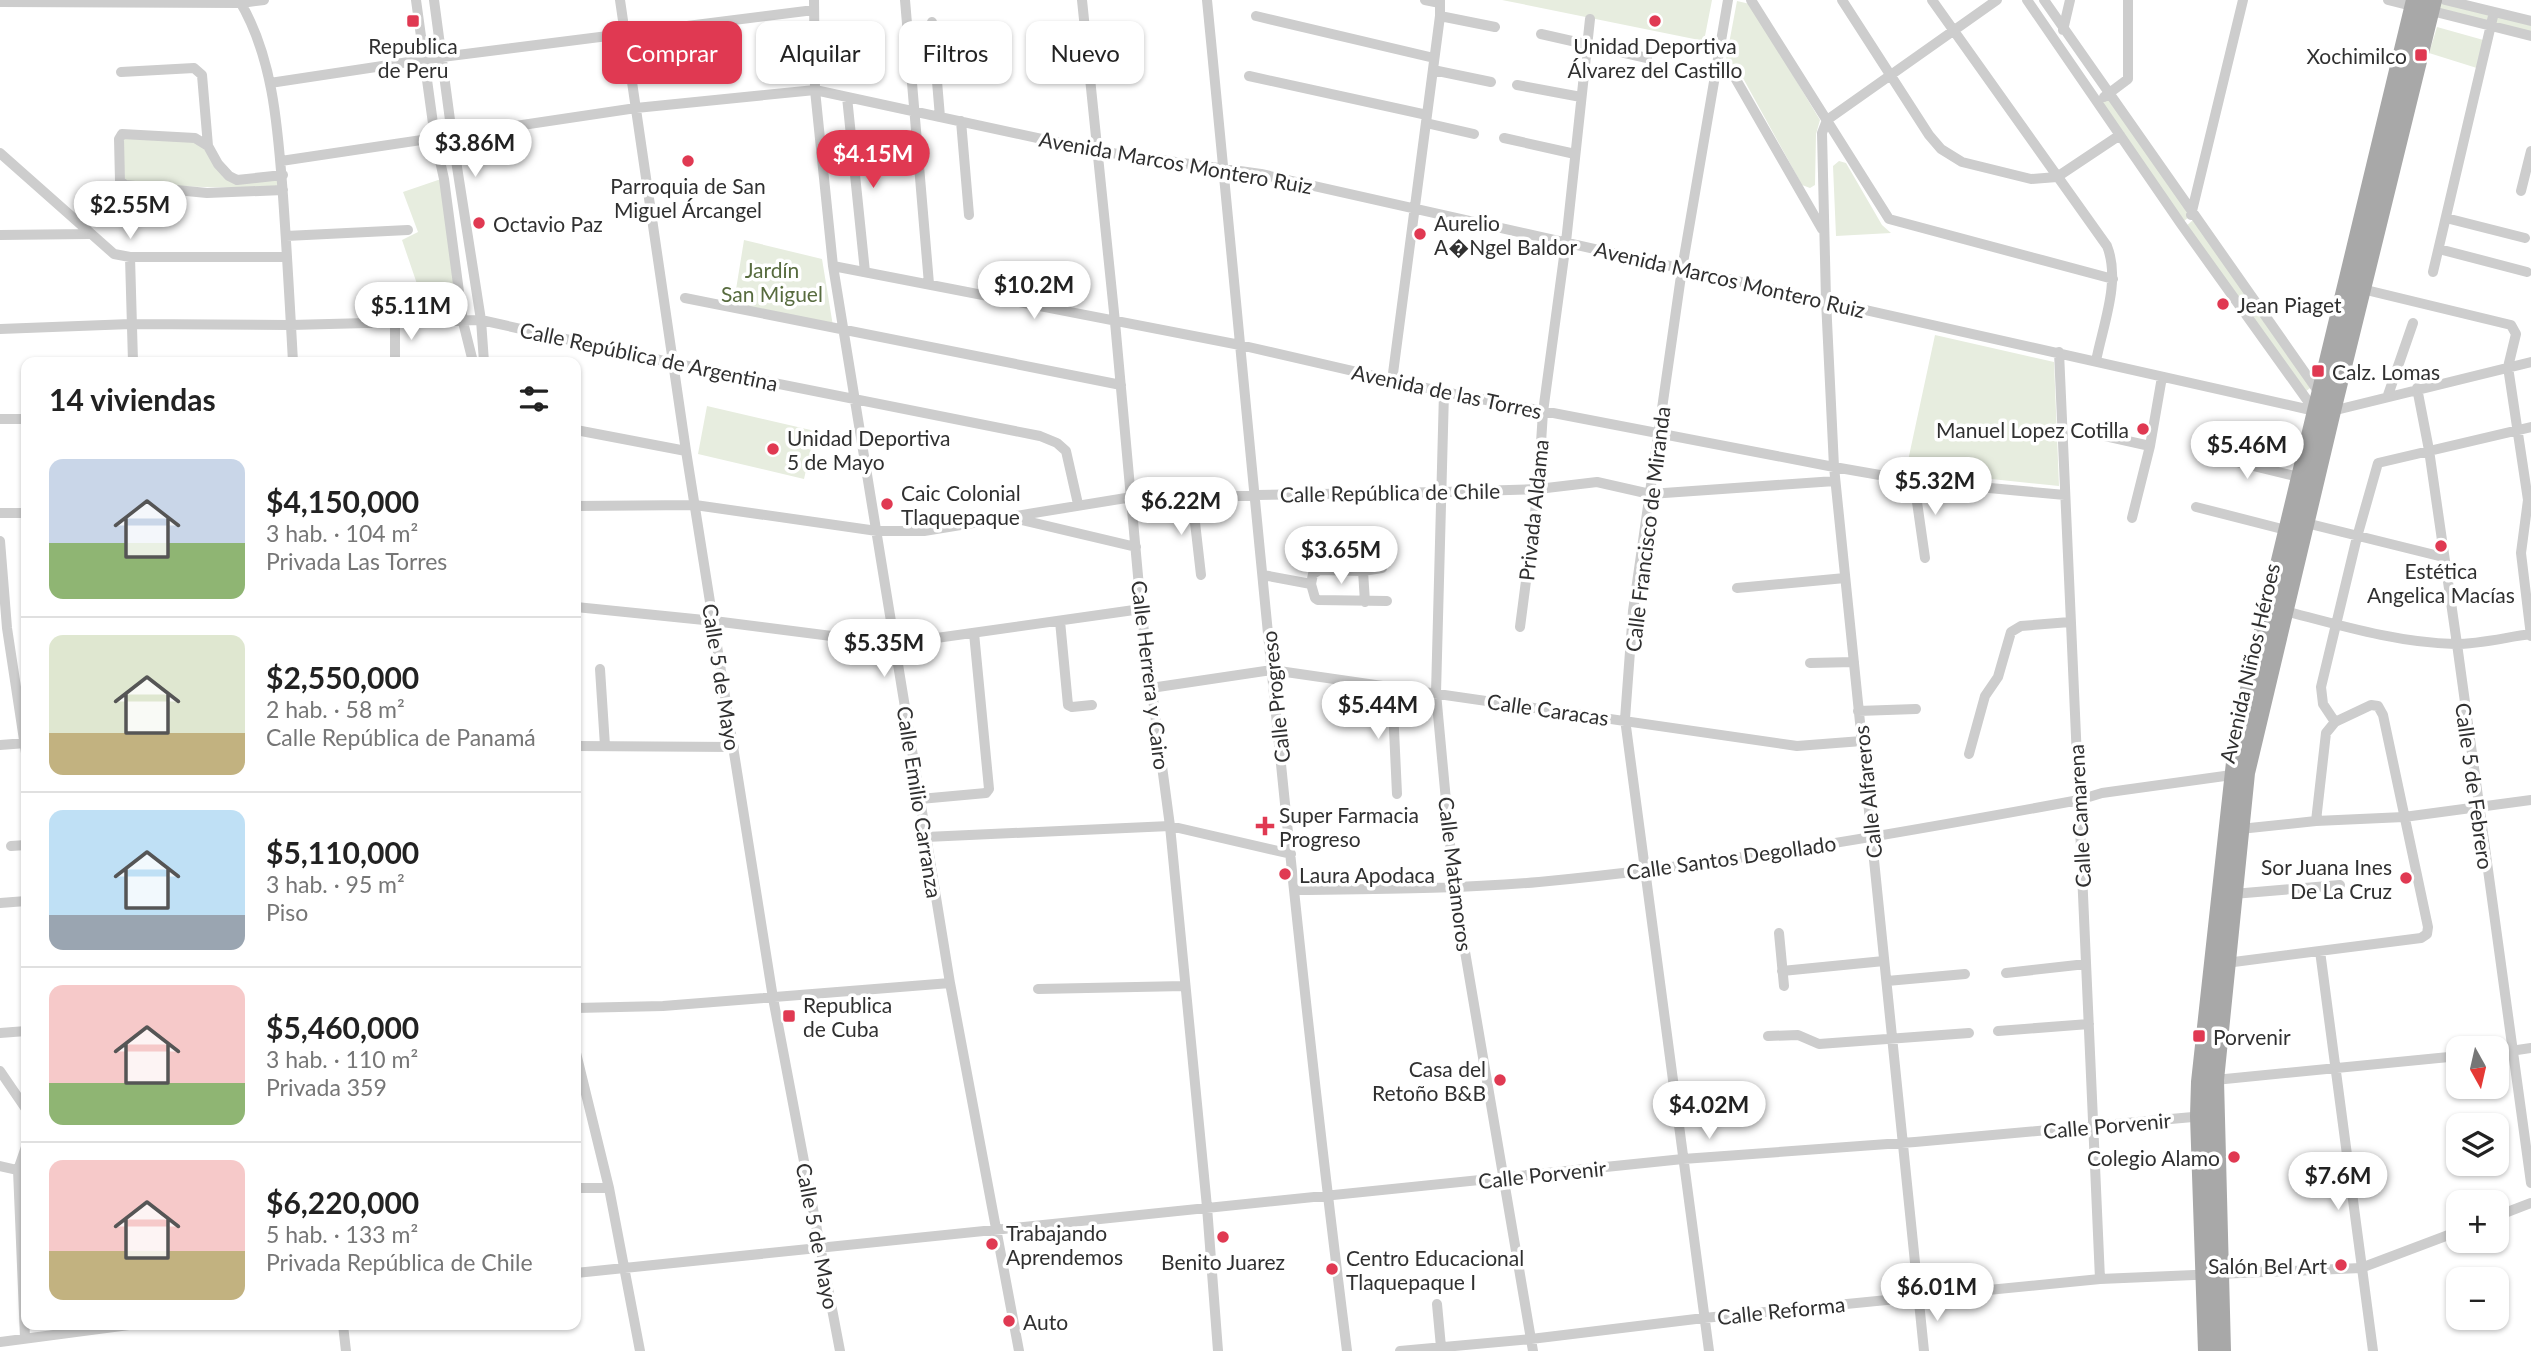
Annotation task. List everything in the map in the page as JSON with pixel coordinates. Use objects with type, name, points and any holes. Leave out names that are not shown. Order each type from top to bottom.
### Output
[{"type":"main road","name":"Avenida Niños Héroes","points":[[2207,1116],[2215,1080],[2240,829],[2238,735],[2299,477],[2362,289],[2427,3]]},
{"type":"main road","name":"Avenida Niños Héroes","points":[[2207,1351],[2212,1274],[2207,1116],[2208,1005],[2239,774],[2306,523],[2323,411],[2319,392],[2427,3]]},
{"type":"main road","name":"Avenida Niños Héroes","points":[[2212,1274],[2222,1351]]},
{"type":"street","points":[[0,2],[264,0]]},
{"type":"street","points":[[416,0],[463,322],[472,357]]},
{"type":"street","points":[[434,0],[481,320],[484,357]]},
{"type":"street","name":"Calle 5 de Mayo","points":[[620,0],[622,21]]},
{"type":"street","points":[[905,0],[929,284]]},
{"type":"street","name":"Calle Herrera y Cairo","points":[[1082,0],[1141,609],[1170,826],[1207,1207],[1218,1351]]},
{"type":"street","name":"Calle Progreso","points":[[1207,0],[1291,854],[1327,1194],[1347,1351]]},
{"type":"street","points":[[1392,381],[1440,16],[1440,2],[1425,0]]},
{"type":"street","name":"Calle Francisco de Miranda","points":[[1709,1351],[1625,719],[1633,611],[1682,269],[1728,0]]},
{"type":"street","points":[[1751,0],[1884,214],[1891,221],[2113,279]]},
{"type":"street","points":[[1842,0],[1929,135],[1951,157],[2031,179],[2057,177],[2120,135]]},
{"type":"street","points":[[1932,0],[2107,246],[2112,258],[2113,279],[2096,361]]},
{"type":"street","points":[[1827,120],[1997,0]]},
{"type":"street","points":[[2027,0],[2181,223],[2323,411],[2531,362]]},
{"type":"street","points":[[2044,0],[2053,5],[2063,28],[2319,392]]},
{"type":"street","points":[[2059,46],[2070,0]]},
{"type":"street","points":[[2097,102],[2128,79],[2128,0]]},
{"type":"street","points":[[2181,223],[2193,214],[2243,0]]},
{"type":"street","points":[[2388,0],[2494,12],[2531,21]]},
{"type":"street","points":[[240,2],[260,46],[270,83],[283,175],[293,357]]},
{"type":"street","points":[[2427,3],[2491,26],[2531,36]]},
{"type":"street","points":[[709,21],[814,5]]},
{"type":"street","name":"Calle Emilio Carranza","points":[[814,5],[815,90],[843,328],[950,983],[1019,1351]]},
{"type":"street","points":[[2047,29],[2053,5]]},
{"type":"street","points":[[2433,272],[2494,12]]},
{"type":"street","points":[[1256,16],[1434,58]]},
{"type":"street","points":[[1440,16],[1495,27]]},
{"type":"street","name":"Privada Aldama","points":[[1520,627],[1590,19]]},
{"type":"street","points":[[1541,34],[1647,58]]},
{"type":"street","points":[[270,83],[602,37]]},
{"type":"street","name":"Calle Alfareros","points":[[1717,65],[1734,76],[1824,231]]},
{"type":"street","points":[[121,72],[199,70],[202,75],[208,146],[218,164],[237,186],[283,190]]},
{"type":"street","points":[[1433,70],[1490,82]]},
{"type":"street","points":[[1249,76],[1426,119],[1474,134]]},
{"type":"street","name":"Calle 5 de Mayo","points":[[632,84],[686,451],[773,998],[840,1351]]},
{"type":"street","points":[[937,84],[940,117]]},
{"type":"street","points":[[1517,85],[1581,97]]},
{"type":"street","name":"Avenida Marcos Montero Ruiz","points":[[281,161],[636,108],[815,90],[1097,151],[1261,174],[2323,411]]},
{"type":"street","points":[[847,97],[865,272]]},
{"type":"street","name":"Calle Alfareros","points":[[1827,120],[1822,133],[1824,231],[1835,481],[1920,1296],[1923,1351]]},
{"type":"street","points":[[961,121],[969,215]]},
{"type":"street","points":[[208,146],[195,138],[122,134],[119,139],[120,181],[125,185],[206,193],[283,175]]},
{"type":"street","points":[[1504,138],[1575,154]]},
{"type":"street","points":[[2521,191],[2531,151]]},
{"type":"street","points":[[0,153],[88,234],[114,254],[130,257],[287,257]]},
{"type":"street","points":[[2446,218],[2525,238]]},
{"type":"street","points":[[286,236],[408,230]]},
{"type":"street","points":[[0,234],[88,234]]},
{"type":"street","points":[[2438,249],[2527,271]]},
{"type":"street","points":[[130,257],[133,357]]},
{"type":"street","name":"Avenida de las Torres","points":[[834,266],[1240,345],[1392,381],[1543,412],[1834,467],[1914,481],[2064,495]]},
{"type":"street","points":[[2284,611],[2409,639],[2457,644],[2531,635],[2521,559],[2529,506],[2508,367],[2515,328],[2362,289]]},
{"type":"street","points":[[685,298],[1121,386]]},
{"type":"street","name":"Calle República de Argentina","points":[[0,328],[481,320],[673,363],[1040,436],[1057,443],[1066,451],[1078,505]]},
{"type":"street","points":[[395,323],[396,357]]},
{"type":"street","points":[[2388,396],[2413,323]]},
{"type":"street","name":"Calle Camarena","points":[[2059,352],[2100,1279]]},
{"type":"street","points":[[2132,518],[2150,446],[2162,377]]},
{"type":"street","name":"Calle 5 de Febrero","points":[[2417,388],[2429,450],[2457,644],[2531,1183]]},
{"type":"street","name":"Calle Matamoros","points":[[1444,392],[1436,693],[1454,887],[1532,1351]]},
{"type":"street","points":[[0,419],[21,419]]},
{"type":"street","points":[[2335,722],[2323,704],[2321,692],[2335,624],[2378,463],[2531,427]]},
{"type":"street","points":[[581,431],[686,451]]},
{"type":"street","points":[[2105,436],[2150,446]]},
{"type":"street","points":[[2204,454],[2299,477]]},
{"type":"street","name":"Calle República de Chile","points":[[581,506],[695,505],[877,531],[924,531],[1132,497],[1538,489],[1597,482],[1650,494],[1835,481]]},
{"type":"street","points":[[1914,481],[1925,558]]},
{"type":"street","points":[[1192,496],[1201,575]]},
{"type":"street","points":[[2196,507],[2286,530]]},
{"type":"street","points":[[0,513],[21,513]]},
{"type":"street","points":[[1007,516],[1136,547]]},
{"type":"street","points":[[2306,523],[2443,557]]},
{"type":"street","points":[[0,541],[8,628],[21,713]]},
{"type":"street","points":[[1382,568],[1363,571],[1321,569],[1313,574],[1311,584],[1316,600],[1387,601]]},
{"type":"street","points":[[1363,571],[1364,602]]},
{"type":"street","points":[[1263,575],[1311,584]]},
{"type":"street","points":[[1737,588],[1845,578]]},
{"type":"street","points":[[581,608],[894,644],[1141,609]]},
{"type":"street","points":[[1060,621],[1068,705],[1092,705]]},
{"type":"street","points":[[1969,754],[1985,695],[1998,677],[2011,632],[2021,626],[2070,622]]},
{"type":"street","points":[[920,799],[986,793],[989,789],[974,633]]},
{"type":"street","points":[[1810,663],[1854,662]]},
{"type":"street","points":[[600,669],[605,746]]},
{"type":"street","name":"Calle Caracas","points":[[1152,688],[1272,670],[1797,746],[1862,741]]},
{"type":"street","points":[[1392,687],[1396,794]]},
{"type":"street","points":[[2226,963],[2421,938],[2427,934],[2428,927],[2381,709],[2371,705],[2335,722],[2326,733],[2316,821]]},
{"type":"street","points":[[1858,710],[1916,709]]},
{"type":"street","points":[[0,744],[21,746]]},
{"type":"street","points":[[581,746],[734,747]]},
{"type":"street","name":"Calle Santos Degollado","points":[[1295,890],[1454,887],[1538,882],[1645,870],[1871,838],[2079,800],[2102,793],[2239,774]]},
{"type":"street","points":[[2240,829],[2316,821],[2404,817],[2531,800]]},
{"type":"street","points":[[926,837],[1170,826],[1291,854]]},
{"type":"street","points":[[11,846],[21,845]]},
{"type":"street","points":[[2234,894],[2340,885]]},
{"type":"street","points":[[0,902],[21,901]]},
{"type":"street","points":[[1779,933],[1784,986]]},
{"type":"street","points":[[2320,951],[2373,1351]]},
{"type":"street","points":[[1782,971],[1884,961]]},
{"type":"street","points":[[2006,973],[2086,964]]},
{"type":"street","points":[[1886,981],[1965,974]]},
{"type":"street","points":[[581,1008],[663,1006],[950,983]]},
{"type":"street","points":[[1038,989],[1185,986]]},
{"type":"street","points":[[1998,1031],[2089,1024]]},
{"type":"street","points":[[0,1033],[21,1031]]},
{"type":"street","points":[[1768,1036],[1798,1035],[1819,1044],[1969,1033]]},
{"type":"street","points":[[2512,1051],[2531,1048]]},
{"type":"street","points":[[2215,1080],[2446,1057]]},
{"type":"street","points":[[0,1071],[21,1102]]},
{"type":"street","points":[[581,1073],[609,1188],[622,1268],[640,1351]]},
{"type":"street","name":"Calle Porvenir","points":[[581,1272],[1683,1159],[1904,1143],[2207,1116]]},
{"type":"street","points":[[0,1166],[21,1171]]},
{"type":"street","points":[[581,1188],[609,1188]]},
{"type":"street","points":[[2509,1211],[2531,1203]]},
{"type":"street","name":"Calle Reforma","points":[[1400,1351],[2100,1279],[2361,1268],[2446,1236]]},
{"type":"street","points":[[1437,1304],[1441,1347]]},
{"type":"street","points":[[25,1330],[25,1338]]},
{"type":"street","points":[[0,1342],[89,1330]]},
{"type":"street","points":[[344,1330],[346,1351]]},
{"type":"green space","name":"Unidad Deportiva Álvarez del Castillo","points":[[1502,0],[1712,0],[1704,41]]},
{"type":"green space","points":[[1737,1],[1750,4],[1820,120],[1816,134],[1815,185],[1810,188],[1802,185],[1738,69],[1725,65]]},
{"type":"green space","points":[[2437,2],[2531,25],[2531,33],[2436,9]]},
{"type":"green space","points":[[2437,27],[2487,41],[2480,69],[2429,53]]},
{"type":"green space","points":[[2108,98],[2193,214],[2184,221],[2099,105]]},
{"type":"green space","points":[[122,134],[195,138],[229,176],[283,179],[282,189],[125,185]]},
{"type":"green space","points":[[1839,161],[1846,163],[1882,225],[1891,233],[1836,236],[1833,166]]},
{"type":"green space","points":[[441,179],[461,321],[430,322],[402,240],[418,232],[403,192]]},
{"type":"green space","points":[[2193,220],[2314,385],[2305,392],[2184,228]]},
{"type":"green space","name":"Jardín San Miguel","points":[[744,240],[822,259],[833,326],[733,308]]},
{"type":"green space","points":[[1935,335],[2054,362],[2059,486],[1906,470]]},
{"type":"green space","points":[[707,406],[815,431],[804,479],[698,454]]},
{"type":"place","name":"Republica de Peru","points":[[413,21]]},
{"type":"place","name":"Unidad Deportiva Álvarez del Castillo","points":[[1655,21]]},
{"type":"place","name":"Xochimilco","points":[[2421,55]]},
{"type":"place","name":"Parroquia de San Miguel Árcangel","points":[[688,161]]},
{"type":"place","name":"Octavio Paz","points":[[479,223]]},
{"type":"place","name":"Aurelio A�Ngel Baldor","points":[[1420,234]]},
{"type":"place","name":"Jean Piaget","points":[[2223,304]]},
{"type":"place","name":"Calz. Lomas","points":[[2318,371]]},
{"type":"place","name":"Manuel Lopez Cotilla","points":[[2143,429]]},
{"type":"place","name":"Unidad Deportiva 5 de Mayo","points":[[773,449]]},
{"type":"place","name":"Caic Colonial Tlaquepaque","points":[[887,504]]},
{"type":"place","name":"Estética Angelica Macías","points":[[2441,546]]},
{"type":"place","name":"Super Farmacia Progreso","points":[[1265,826]]},
{"type":"place","name":"Laura Apodaca","points":[[1285,874]]},
{"type":"place","name":"Sor Juana Ines De La Cruz","points":[[2406,878]]},
{"type":"place","name":"Republica de Cuba","points":[[789,1016]]},
{"type":"place","name":"Porvenir","points":[[2199,1036]]},
{"type":"place","name":"Casa del Retoño B&B","points":[[1500,1080]]},
{"type":"place","name":"Colegio Alamo","points":[[2234,1157]]},
{"type":"place","name":"Benito Juarez","points":[[1223,1237]]},
{"type":"place","name":"Trabajando Aprendemos","points":[[992,1244]]},
{"type":"place","name":"Salón Bel Art","points":[[2341,1265]]},
{"type":"place","name":"Centro Educacional Tlaquepaque I","points":[[1332,1269]]},
{"type":"place","name":"Auto","points":[[1009,1321]]}]
